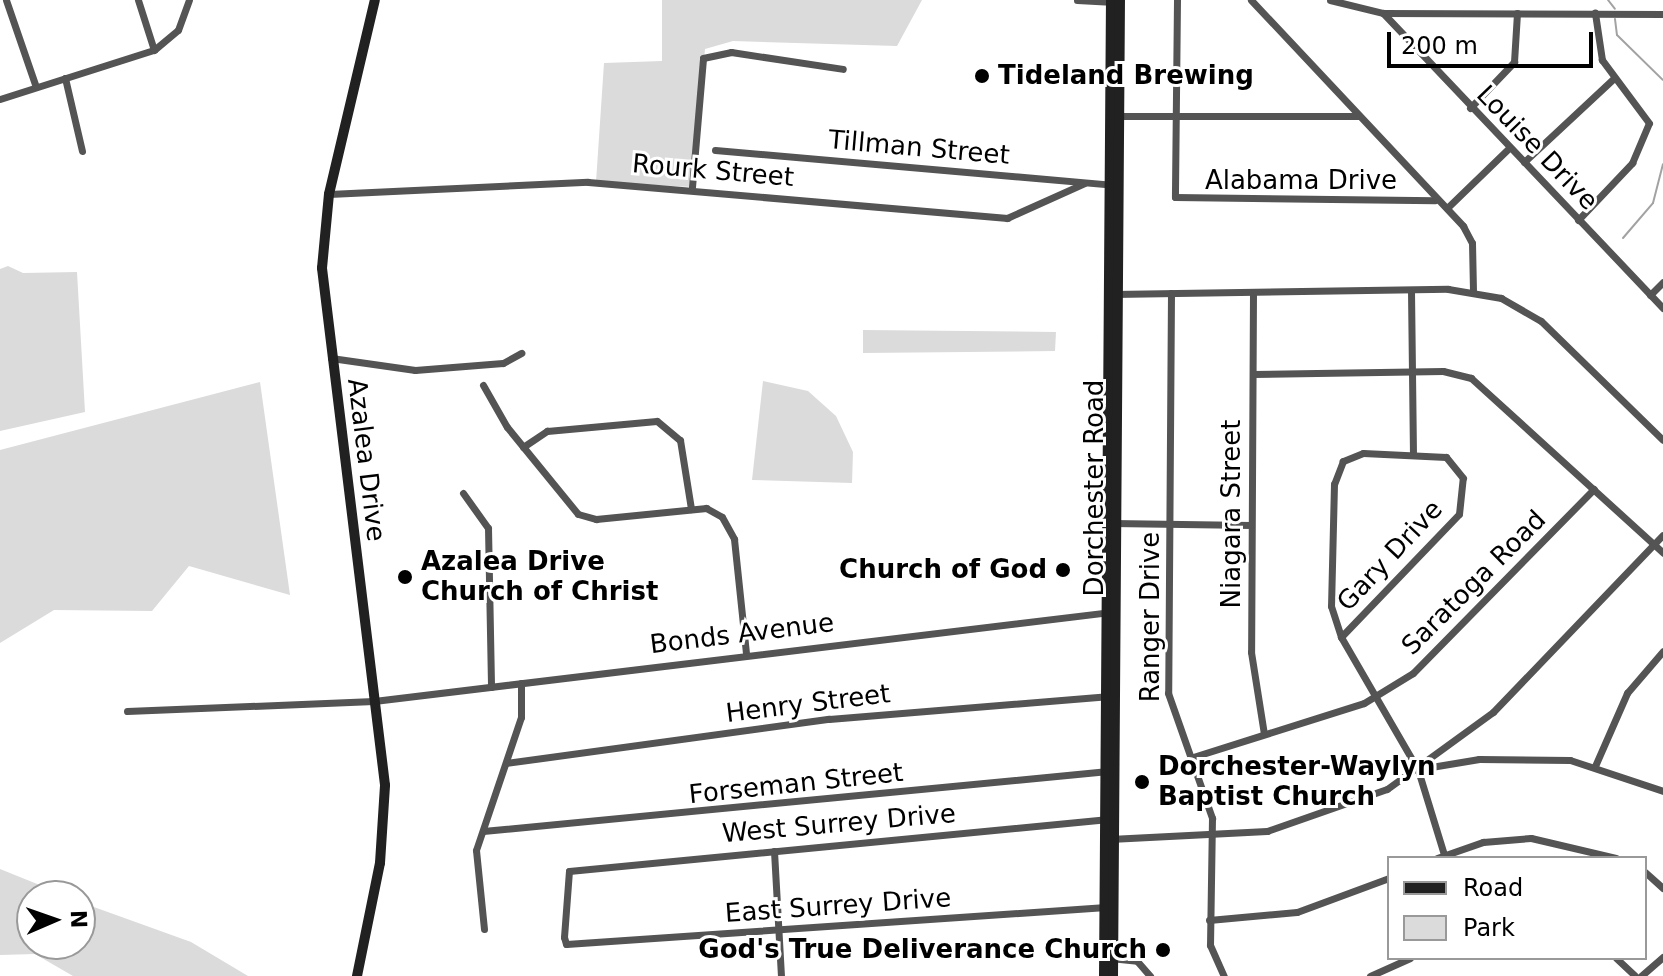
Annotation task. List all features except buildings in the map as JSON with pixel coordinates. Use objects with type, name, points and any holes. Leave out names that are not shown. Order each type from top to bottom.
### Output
[{"type":"main road","name":"Azalea Drive","points":[[357,976],[384,831],[374,701],[322,268],[329,194],[375,0]]},
{"type":"main road","name":"Dorchester Road","points":[[1114,185],[1120,116],[1116,1]]},
{"type":"main road","name":"Dorchester Road","points":[[1104,976],[1108,958],[1116,1]]},
{"type":"main road","name":"Dorchester Road","points":[[1108,958],[1113,976]]},
{"type":"street","points":[[6,0],[36,87]]},
{"type":"street","points":[[138,0],[154,50]]},
{"type":"street","points":[[0,99],[154,50],[178,30],[189,0]]},
{"type":"street","points":[[1077,0],[1116,1]]},
{"type":"street","name":"Alabama Drive","points":[[1177,0],[1170,188],[1182,201],[1435,200]]},
{"type":"street","name":"Alabama Drive","points":[[1251,0],[1435,200],[1447,208],[1472,243],[1473,290]]},
{"type":"street","points":[[1330,0],[1383,13],[1663,14]]},
{"type":"street","name":"Louise Drive","points":[[1383,13],[1663,308]]},
{"type":"street","points":[[1470,108],[1514,62],[1517,13]]},
{"type":"street","points":[[1578,220],[1632,163],[1649,123],[1614,78],[1599,49],[1595,13]]},
{"type":"street","points":[[692,187],[703,58],[731,52],[843,69]]},
{"type":"street","points":[[65,78],[82,151]]},
{"type":"street","points":[[1524,162],[1614,78]]},
{"type":"street","points":[[1120,116],[1358,116]]},
{"type":"street","points":[[1447,208],[1509,148]]},
{"type":"street","name":"Tillman Street","points":[[715,150],[1114,185]]},
{"type":"street","name":"Rourk Street","points":[[329,194],[588,182],[692,187],[1007,218],[1085,183]]},
{"type":"street","points":[[1650,295],[1663,282]]},
{"type":"street","points":[[1113,294],[1473,290],[1541,321],[1663,440]]},
{"type":"street","points":[[1411,291],[1413,452]]},
{"type":"street","name":"Ranger Drive","points":[[1171,293],[1169,701],[1193,757],[1213,839],[1209,920],[1224,976]]},
{"type":"street","name":"Niagara Street","points":[[1253,293],[1252,680],[1264,734]]},
{"type":"street","points":[[331,358],[415,370],[503,363],[521,353]]},
{"type":"street","points":[[1253,374],[1414,372],[1471,378],[1663,553]]},
{"type":"street","points":[[483,385],[523,447],[587,518],[691,509],[715,511],[729,526],[746,653]]},
{"type":"street","points":[[523,447],[547,431],[657,421],[680,440],[691,509]]},
{"type":"street","name":"Gary Drive","points":[[1341,637],[1464,504],[1463,478],[1452,461],[1413,452],[1355,454],[1338,469],[1331,606],[1341,637],[1418,770],[1442,856]]},
{"type":"street","name":"Saratoga Road","points":[[1193,757],[1377,696],[1447,645],[1594,489]]},
{"type":"street","points":[[463,493],[488,528],[491,687]]},
{"type":"street","points":[[1111,523],[1251,525]]},
{"type":"street","points":[[1109,839],[1213,839],[1310,820],[1418,770],[1493,712],[1663,535]]},
{"type":"street","name":"Bonds Avenue","points":[[127,711],[374,701],[746,653],[1111,612]]},
{"type":"street","points":[[1595,766],[1627,693],[1661,657]]},
{"type":"street","points":[[484,929],[476,850],[521,717],[521,683]]},
{"type":"street","name":"Henry Street","points":[[506,763],[829,719],[1110,696]]},
{"type":"street","points":[[1418,770],[1479,759],[1595,766],[1663,791]]},
{"type":"street","name":"Forseman Street","points":[[483,831],[1109,771]]},
{"type":"street","name":"West Surrey Drive","points":[[566,944],[569,871],[1109,819]]},
{"type":"street","points":[[1447,856],[1531,838],[1608,856]]},
{"type":"street","points":[[774,851],[781,976]]},
{"type":"street","points":[[1647,874],[1663,888]]},
{"type":"street","points":[[1209,920],[1306,910],[1387,879]]},
{"type":"street","name":"East Surrey Drive","points":[[566,944],[1108,907]]},
{"type":"street","points":[[1618,960],[1638,976],[1663,957]]},
{"type":"street","points":[[1108,958],[1137,961],[1150,976]]},
{"type":"street","points":[[1370,976],[1406,960]]},
{"type":"green space","points":[[662,0],[922,0],[897,46],[733,41],[705,49],[692,187],[596,182],[604,63],[662,61]]},
{"type":"green space","points":[[8,266],[23,273],[77,272],[85,412],[0,431],[0,269]]},
{"type":"green space","points":[[863,330],[1056,332],[1055,351],[863,353]]},
{"type":"green space","points":[[763,381],[808,391],[836,416],[853,452],[852,483],[752,480]]},
{"type":"green space","points":[[260,382],[290,595],[189,566],[152,611],[54,610],[0,643],[0,450]]},
{"type":"green space","points":[[0,869],[27,880],[16,880],[16,955],[0,955]]},
{"type":"green space","points":[[96,908],[191,942],[248,976],[73,976],[45,960],[96,960]]},
{"type":"waterway","points":[[1608,0],[1615,9]]},
{"type":"waterway","points":[[1615,19],[1617,35],[1663,80]]},
{"type":"waterway","points":[[1623,238],[1653,203],[1663,164]]},
{"type":"place","name":"Tideland Brewing","points":[[982,76]]},
{"type":"place","name":"Church of God","points":[[1063,570]]},
{"type":"place","name":"Azalea Drive Church of Christ","points":[[405,577]]},
{"type":"place","name":"Dorchester-Waylyn Baptist Church","points":[[1142,782]]},
{"type":"place","name":"God's True Deliverance Church","points":[[1163,950]]}]
